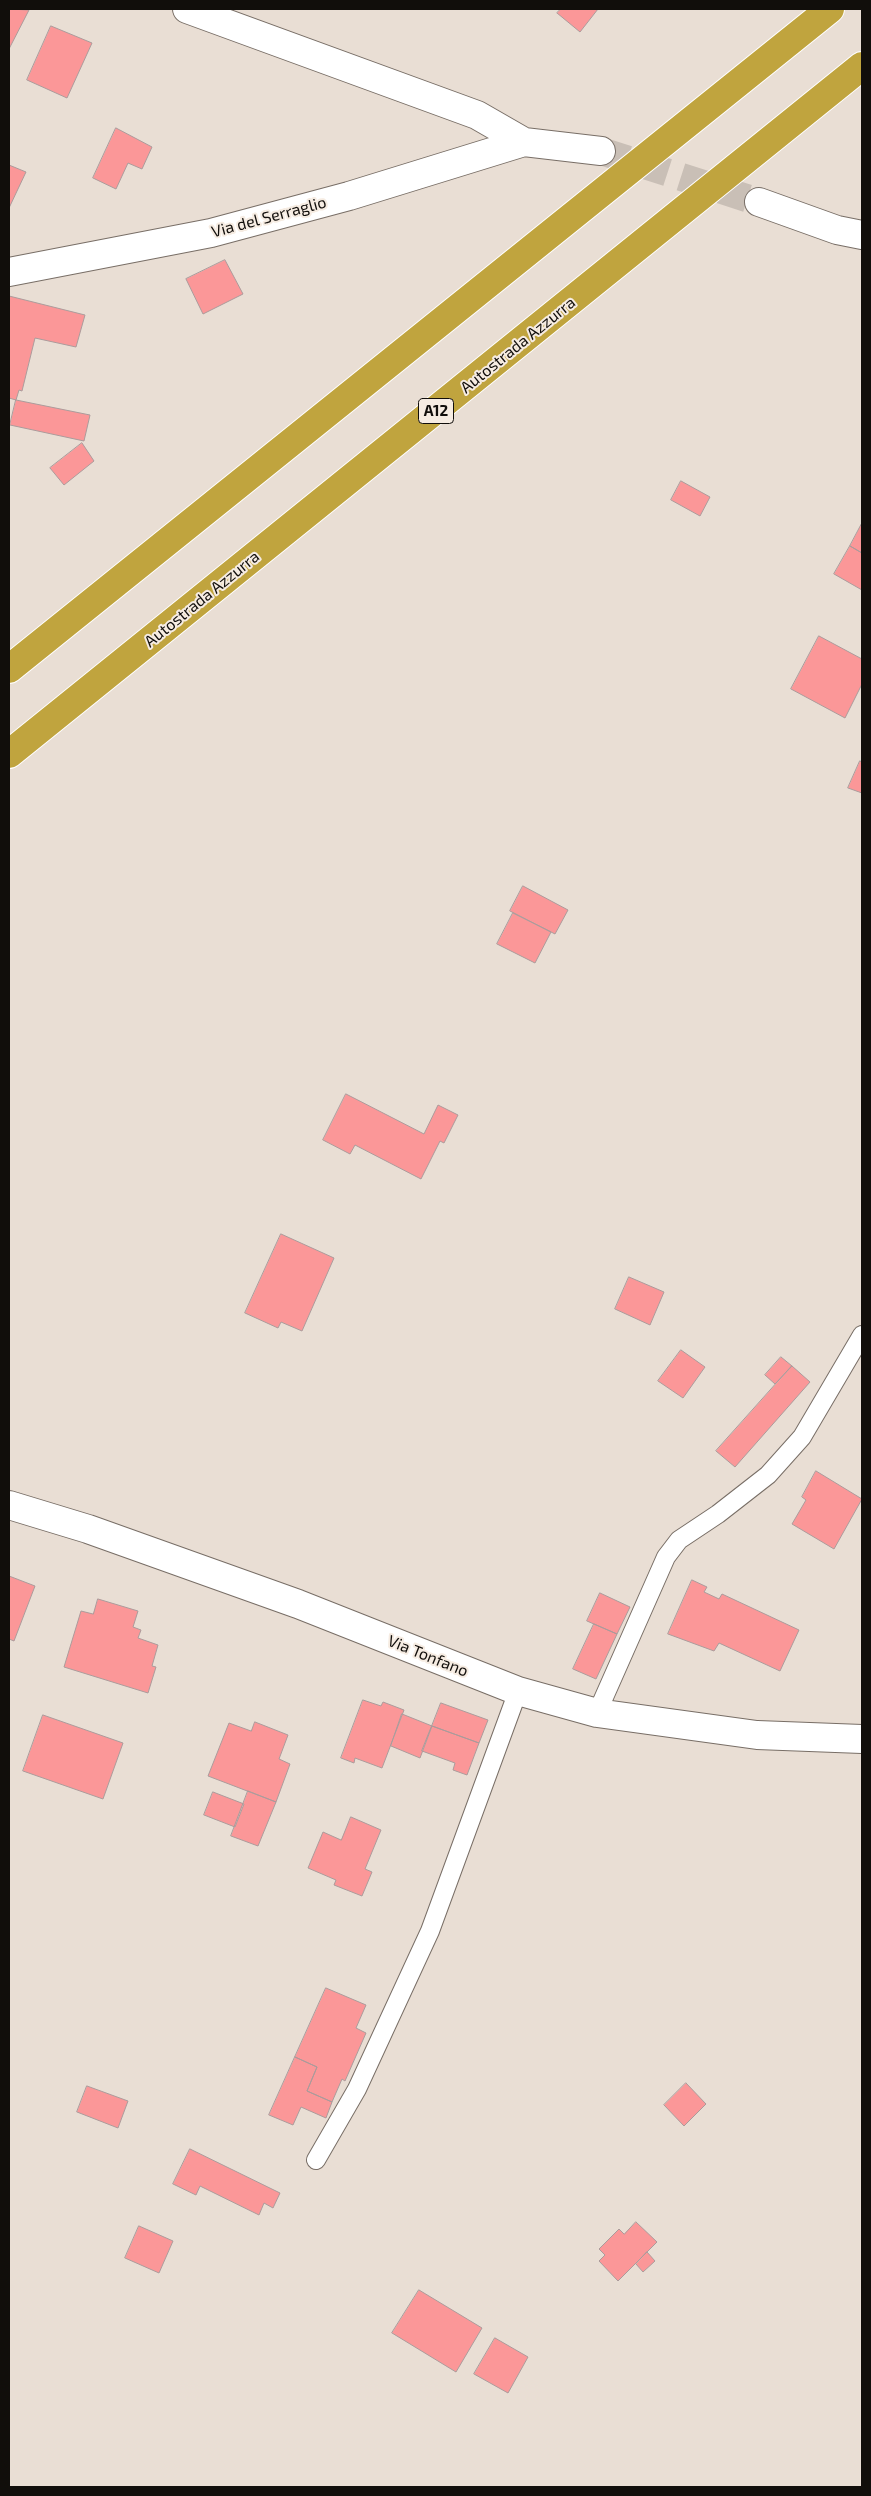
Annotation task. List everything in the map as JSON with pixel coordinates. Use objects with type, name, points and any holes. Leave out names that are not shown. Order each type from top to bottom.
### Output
[{"type":"highway","points":[[9,669],[830,9]]},
{"type":"highway","name":"Autostrada Azzurra","points":[[9,754],[862,66]]},
{"type":"street","name":"Via del Serraglio","points":[[187,9],[477,115],[524,142],[601,151]]},
{"type":"street","name":"Via del Serraglio","points":[[9,272],[211,234],[349,196],[524,142]]},
{"type":"street","points":[[759,202],[837,230],[862,235]]},
{"type":"street","name":"Via Tonfano","points":[[9,1505],[88,1529],[298,1604],[518,1691],[598,1713],[757,1735],[862,1739]]},
{"type":"lane","points":[[598,1713],[666,1557],[679,1540],[718,1514],[768,1475],[797,1443],[862,1335]]},
{"type":"lane","points":[[316,2160],[358,2089],[430,1931],[518,1691]]},
{"type":"building","points":[[9,9],[29,10],[9,49]]},
{"type":"building","points":[[561,9],[598,9],[580,32],[557,13]]},
{"type":"building","points":[[51,26],[92,43],[67,98],[27,80]]},
{"type":"building","points":[[116,128],[152,147],[142,169],[128,163],[116,189],[93,178]]},
{"type":"building","points":[[9,165],[26,172],[9,208]]},
{"type":"building","points":[[225,260],[243,294],[203,314],[186,279]]},
{"type":"building","points":[[9,296],[85,315],[76,347],[35,338],[22,391],[19,390],[16,400],[9,398]]},
{"type":"building","points":[[16,400],[90,415],[84,441],[10,425]]},
{"type":"building","points":[[82,443],[94,461],[64,485],[50,468]]},
{"type":"building","points":[[681,481],[710,497],[700,516],[671,500]]},
{"type":"building","points":[[862,523],[862,553],[850,546]]},
{"type":"building","points":[[850,546],[862,553],[862,590],[834,574]]},
{"type":"building","points":[[819,636],[862,659],[862,684],[845,718],[791,689]]},
{"type":"building","points":[[860,761],[862,762],[862,793],[848,788]]},
{"type":"building","points":[[523,886],[568,910],[555,934],[510,911]]},
{"type":"building","points":[[513,913],[551,932],[535,963],[497,944]]},
{"type":"building","points":[[346,1094],[424,1134],[438,1105],[458,1115],[444,1143],[440,1141],[421,1179],[355,1145],[350,1154],[323,1140]]},
{"type":"building","points":[[281,1234],[334,1258],[302,1331],[281,1322],[278,1328],[245,1313]]},
{"type":"building","points":[[629,1277],[664,1292],[650,1325],[615,1309]]},
{"type":"building","points":[[681,1350],[705,1367],[683,1398],[658,1381]]},
{"type":"building","points":[[781,1357],[792,1366],[775,1384],[765,1375]]},
{"type":"building","points":[[792,1366],[810,1382],[735,1467],[716,1451]]},
{"type":"building","points":[[816,1471],[862,1499],[834,1549],[792,1524],[806,1500],[802,1497]]},
{"type":"building","points":[[9,1576],[35,1586],[14,1641],[9,1639]]},
{"type":"building","points":[[692,1580],[707,1587],[704,1592],[719,1599],[722,1594],[799,1630],[780,1671],[719,1643],[714,1651],[668,1634]]},
{"type":"building","points":[[600,1593],[630,1607],[617,1634],[587,1621]]},
{"type":"building","points":[[98,1599],[138,1611],[133,1627],[141,1630],[138,1638],[158,1645],[152,1666],[156,1667],[148,1693],[64,1667],[81,1611],[93,1614]]},
{"type":"building","points":[[594,1624],[617,1634],[596,1679],[573,1669]]},
{"type":"building","points":[[363,1700],[381,1706],[383,1702],[404,1710],[382,1768],[355,1758],[354,1763],[341,1758]]},
{"type":"building","points":[[441,1703],[488,1720],[479,1743],[432,1726]]},
{"type":"building","points":[[402,1714],[432,1726],[420,1758],[391,1746]]},
{"type":"building","points":[[43,1715],[123,1743],[103,1799],[23,1771]]},
{"type":"building","points":[[255,1722],[288,1735],[279,1759],[290,1764],[276,1802],[208,1776],[229,1723],[251,1731]]},
{"type":"building","points":[[432,1726],[479,1743],[467,1775],[453,1770],[455,1763],[422,1751]]},
{"type":"building","points":[[248,1791],[276,1802],[258,1846],[231,1836]]},
{"type":"building","points":[[213,1792],[244,1804],[235,1827],[204,1815]]},
{"type":"building","points":[[351,1817],[381,1830],[365,1869],[372,1872],[362,1896],[334,1885],[336,1880],[308,1868],[323,1832],[341,1840]]},
{"type":"building","points":[[326,1988],[366,2005],[356,2028],[366,2033],[345,2081],[342,2079],[332,2102],[307,2091],[317,2067],[295,2057]]},
{"type":"building","points":[[295,2057],[317,2067],[307,2091],[332,2102],[326,2118],[301,2107],[293,2125],[269,2115]]},
{"type":"building","points":[[686,2083],[706,2104],[684,2126],[664,2105]]},
{"type":"building","points":[[87,2086],[128,2101],[118,2128],[77,2112]]},
{"type":"building","points":[[190,2149],[280,2193],[273,2208],[264,2203],[259,2215],[200,2186],[196,2195],[173,2184]]},
{"type":"building","points":[[636,2222],[657,2242],[618,2281],[599,2261],[605,2255],[599,2249],[619,2229],[624,2234]]},
{"type":"building","points":[[139,2226],[173,2241],[159,2273],[125,2258]]},
{"type":"building","points":[[647,2252],[655,2261],[643,2272],[636,2264]]},
{"type":"building","points":[[419,2290],[482,2328],[456,2372],[392,2333]]},
{"type":"building","points":[[495,2338],[528,2357],[508,2393],[474,2374]]},
{"type":"tunnel","points":[[601,151],[759,202]]}]
